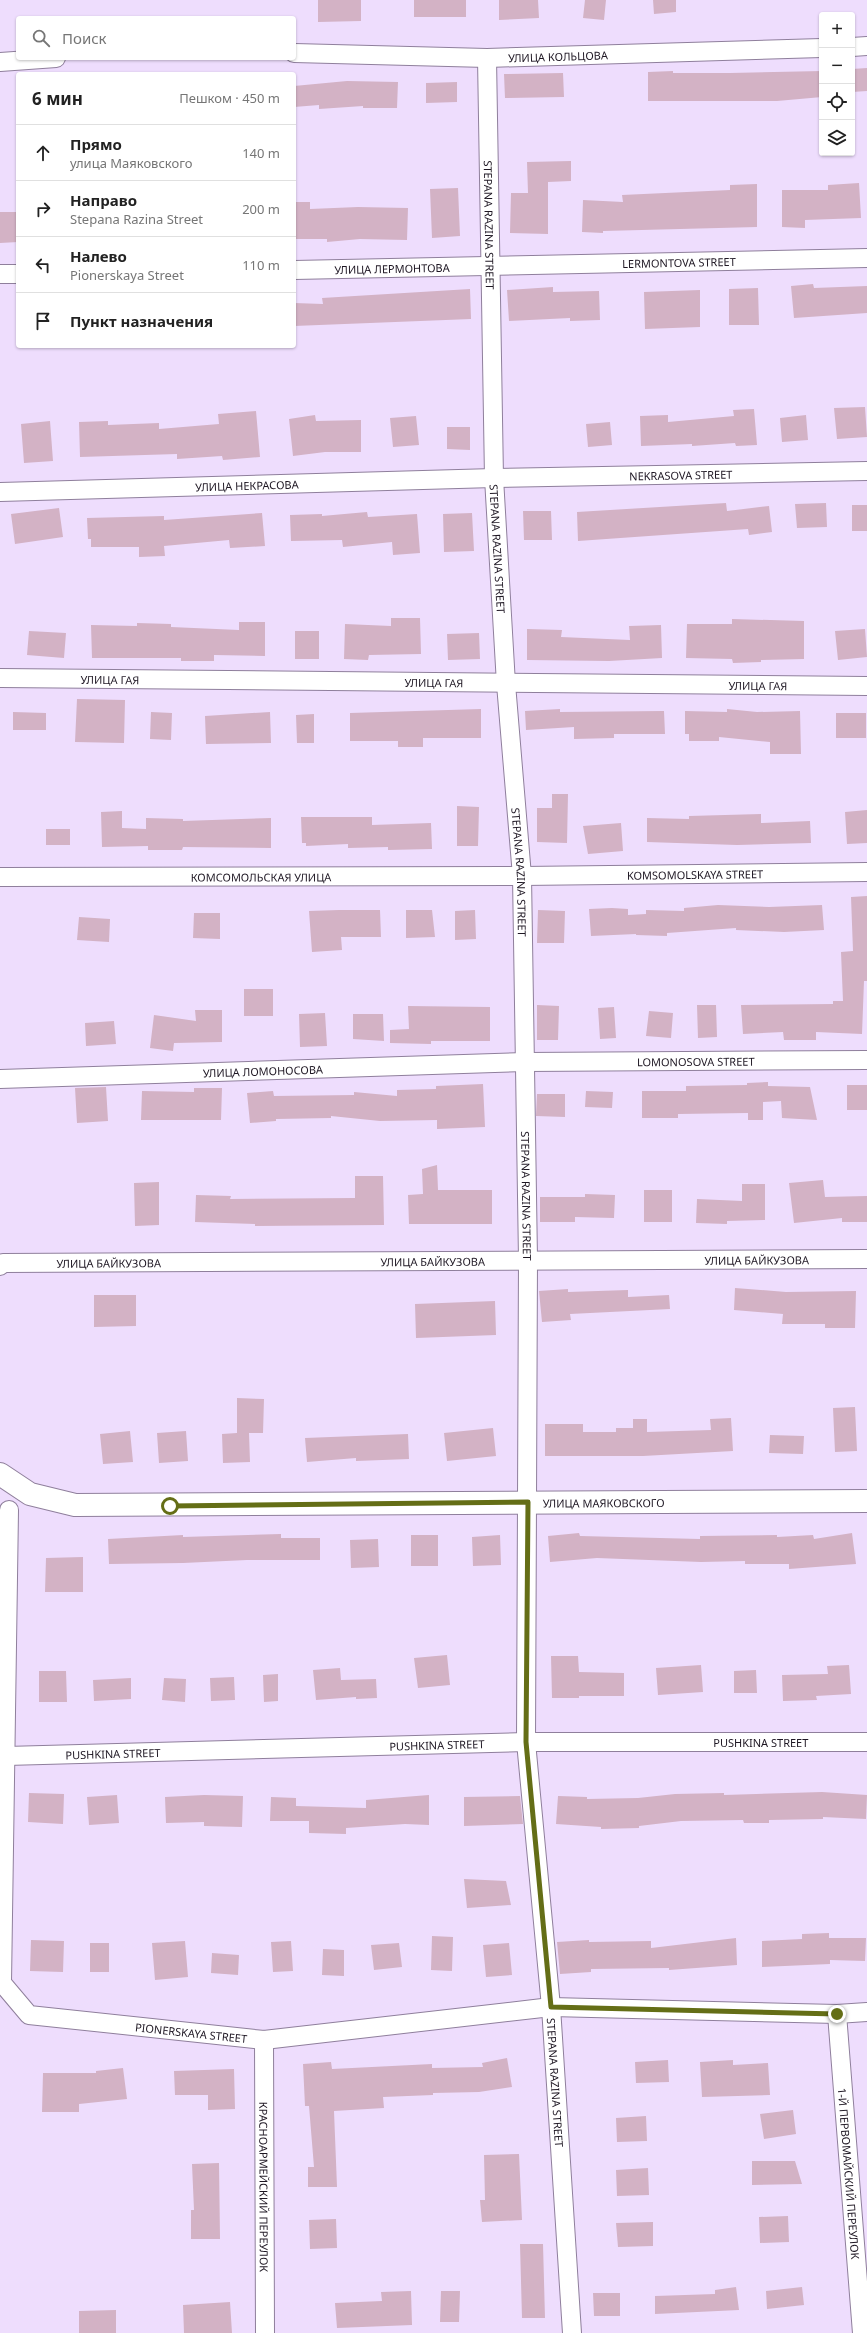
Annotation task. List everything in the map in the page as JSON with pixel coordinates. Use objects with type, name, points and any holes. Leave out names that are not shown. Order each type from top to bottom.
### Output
[{"type":"street","points":[[855,47],[867,46]]},
{"type":"street","name":"УЛИЦА КОЛЬЦОВА","points":[[296,53],[487,58],[819,48]]},
{"type":"street","name":"STEPANA RAZINA STREET","points":[[487,58],[494,478],[506,684],[522,876],[528,1259],[526,1742],[551,2007],[572,2333]]},
{"type":"street","points":[[0,62],[28,60]]},
{"type":"street","name":"LERMONTOVA STREET","points":[[491,267],[867,258]]},
{"type":"street","name":"УЛИЦА ЛЕРМОНТОВА","points":[[296,270],[491,267]]},
{"type":"street","points":[[0,274],[16,274]]},
{"type":"street","name":"NEKRASOVA STREET","points":[[494,478],[867,471]]},
{"type":"street","name":"УЛИЦА НЕКРАСОВА","points":[[0,492],[494,478]]},
{"type":"street","name":"УЛИЦА ГАЯ","points":[[0,678],[506,684],[867,686]]},
{"type":"street","name":"KOMSOMOLSKAYA STREET","points":[[522,876],[867,872]]},
{"type":"street","name":"КОМСОМОЛЬСКАЯ УЛИЦА","points":[[0,877],[522,876]]},
{"type":"street","name":"LOMONOSOVA STREET","points":[[525,1062],[867,1060]]},
{"type":"street","name":"УЛИЦА ЛОМОНОСОВА","points":[[0,1079],[525,1062]]},
{"type":"street","name":"УЛИЦА БАЙКУЗОВА","points":[[0,1266],[3,1263],[528,1259],[867,1259]]},
{"type":"street","name":"УЛИЦА МАЯКОВСКОГО","points":[[0,1474],[25,1490],[75,1505],[867,1500]]},
{"type":"street","points":[[4,1510],[25,1490]]},
{"type":"street","name":"PIONERSKAYA STREET","points":[[4,1510],[4,1663],[6,1756],[2,1983],[29,2015],[264,2040],[551,2007],[837,2014],[867,2012]]},
{"type":"street","name":"PUSHKINA STREET","points":[[6,1756],[526,1742],[867,1742]]},
{"type":"street","name":"1-Й ПЕРВОМАЙСКИЙ ПЕРЕУЛОК","points":[[837,2014],[862,2333]]},
{"type":"street","name":"КРАСНОАРМЕЙСКИЙ ПЕРЕУЛОК","points":[[264,2040],[265,2333]]},
{"type":"building","points":[[318,0],[361,0],[361,21],[318,22]]},
{"type":"building","points":[[414,0],[466,0],[466,17],[414,17]]},
{"type":"building","points":[[499,0],[538,0],[539,18],[499,20]]},
{"type":"building","points":[[585,0],[606,0],[604,20],[583,18]]},
{"type":"building","points":[[653,0],[676,0],[676,12],[654,14]]},
{"type":"building","points":[[867,68],[867,91],[855,92],[855,69]]},
{"type":"building","points":[[673,71],[673,73],[730,73],[819,71],[819,97],[777,101],[648,101],[648,72]]},
{"type":"building","points":[[563,73],[564,97],[505,98],[504,74]]},
{"type":"building","points":[[347,81],[398,82],[397,108],[363,108],[363,106],[319,109],[319,105],[296,107],[296,86]]},
{"type":"building","points":[[457,82],[457,102],[426,103],[426,83]]},
{"type":"building","points":[[571,161],[571,181],[548,182],[548,234],[510,233],[511,193],[528,193],[527,162]]},
{"type":"building","points":[[859,183],[861,218],[805,220],[805,228],[782,227],[782,190],[828,190],[828,185]]},
{"type":"building","points":[[757,184],[757,227],[603,231],[603,233],[582,232],[583,200],[623,202],[622,195],[730,190],[730,185]]},
{"type":"building","points":[[458,188],[460,236],[432,238],[430,189]]},
{"type":"building","points":[[296,202],[310,202],[310,209],[358,207],[408,208],[407,240],[360,239],[327,242],[327,239],[296,239]]},
{"type":"building","points":[[0,212],[16,212],[16,242],[0,243]]},
{"type":"building","points":[[813,284],[814,288],[867,286],[867,313],[794,318],[791,286]]},
{"type":"building","points":[[553,287],[553,292],[599,291],[600,320],[570,321],[570,318],[509,321],[507,290]]},
{"type":"building","points":[[758,288],[759,325],[729,325],[729,289]]},
{"type":"building","points":[[470,289],[471,319],[296,326],[296,303],[323,304],[322,298]]},
{"type":"building","points":[[700,290],[700,327],[645,329],[644,292]]},
{"type":"building","points":[[865,407],[867,437],[837,439],[834,408]]},
{"type":"building","points":[[754,409],[757,445],[736,446],[735,443],[692,446],[692,444],[641,446],[640,416],[668,415],[668,422],[734,416],[733,410]]},
{"type":"building","points":[[256,411],[260,457],[223,460],[222,456],[177,459],[177,454],[80,457],[79,422],[108,421],[108,425],[159,423],[159,429],[219,424],[218,414]]},
{"type":"building","points":[[315,415],[316,421],[361,420],[361,452],[325,452],[293,456],[289,419]]},
{"type":"building","points":[[806,415],[808,440],[782,442],[780,418]]},
{"type":"building","points":[[416,416],[419,445],[393,447],[390,418]]},
{"type":"building","points":[[50,421],[53,461],[24,463],[21,424]]},
{"type":"building","points":[[610,422],[612,445],[588,447],[586,424]]},
{"type":"building","points":[[447,427],[470,427],[470,450],[447,449]]},
{"type":"building","points":[[726,503],[727,511],[769,506],[772,532],[749,535],[748,529],[578,541],[577,512]]},
{"type":"building","points":[[826,503],[827,527],[797,528],[795,504]]},
{"type":"building","points":[[852,505],[867,505],[867,531],[852,531]]},
{"type":"building","points":[[59,508],[63,537],[15,544],[11,514]]},
{"type":"building","points":[[523,511],[551,511],[552,540],[524,540]]},
{"type":"building","points":[[367,512],[368,517],[417,514],[420,553],[393,555],[392,542],[343,547],[342,540],[291,541],[290,515],[322,514],[322,516]]},
{"type":"building","points":[[262,513],[265,546],[230,548],[229,540],[164,546],[165,556],[139,557],[139,547],[91,547],[91,539],[88,539],[87,518],[164,516],[164,520]]},
{"type":"building","points":[[472,513],[474,551],[444,552],[443,514]]},
{"type":"building","points":[[391,618],[420,618],[421,654],[369,655],[368,660],[344,659],[345,624],[391,626]]},
{"type":"building","points":[[732,619],[804,621],[804,659],[761,660],[761,662],[733,663],[732,659],[686,658],[687,624],[732,624]]},
{"type":"building","points":[[239,622],[265,622],[265,656],[214,655],[214,661],[181,661],[181,658],[92,658],[91,625],[137,626],[137,623],[171,624],[171,627],[239,630]]},
{"type":"building","points":[[661,625],[662,658],[609,661],[527,660],[527,629],[562,630],[561,637],[630,640],[629,626]]},
{"type":"building","points":[[865,629],[867,657],[838,660],[835,631]]},
{"type":"building","points":[[29,631],[66,633],[64,658],[27,655]]},
{"type":"building","points":[[295,631],[319,631],[319,659],[295,659]]},
{"type":"building","points":[[479,633],[480,659],[448,660],[447,634]]},
{"type":"building","points":[[77,699],[125,700],[124,743],[75,742]]},
{"type":"building","points":[[481,709],[481,738],[423,738],[423,747],[398,747],[398,741],[350,741],[350,713]]},
{"type":"building","points":[[560,709],[560,712],[664,711],[665,734],[614,734],[614,738],[574,739],[574,727],[526,730],[525,711]]},
{"type":"building","points":[[727,709],[757,712],[800,711],[801,754],[770,754],[770,742],[719,737],[719,741],[689,741],[689,734],[685,734],[685,711],[727,712]]},
{"type":"building","points":[[13,712],[46,713],[46,730],[13,730]]},
{"type":"building","points":[[151,712],[172,713],[171,740],[150,739]]},
{"type":"building","points":[[270,712],[271,743],[206,744],[205,716]]},
{"type":"building","points":[[836,713],[866,713],[866,738],[836,738]]},
{"type":"building","points":[[314,714],[314,743],[297,743],[296,715]]},
{"type":"building","points":[[552,794],[568,794],[567,843],[537,842],[537,808],[552,808]]},
{"type":"building","points":[[457,806],[479,807],[478,846],[457,846]]},
{"type":"building","points":[[867,810],[867,843],[847,844],[845,812]]},
{"type":"building","points":[[122,811],[122,828],[146,829],[146,818],[183,819],[183,821],[271,818],[271,848],[183,847],[182,850],[148,850],[148,846],[102,847],[101,812]]},
{"type":"building","points":[[761,814],[761,823],[810,821],[811,843],[737,845],[647,842],[647,818],[689,819],[689,816]]},
{"type":"building","points":[[301,817],[372,817],[372,825],[431,823],[432,849],[388,850],[388,847],[348,848],[348,844],[306,846],[306,843],[302,843]]},
{"type":"building","points":[[621,823],[623,851],[588,854],[583,826]]},
{"type":"building","points":[[46,829],[70,829],[70,845],[46,845]]},
{"type":"building","points":[[867,896],[867,981],[864,981],[862,1034],[816,1032],[816,1040],[784,1040],[783,1032],[743,1034],[741,1005],[833,1004],[833,1001],[843,1001],[841,952],[853,951],[851,897]]},
{"type":"building","points":[[718,905],[769,907],[822,905],[824,930],[784,932],[736,930],[736,928],[667,933],[667,936],[636,934],[591,936],[589,909],[628,909],[628,915],[646,914],[646,910],[684,911],[684,908]]},
{"type":"building","points":[[380,910],[381,937],[341,937],[342,950],[312,952],[309,911]]},
{"type":"building","points":[[406,910],[432,910],[435,937],[406,938]]},
{"type":"building","points":[[475,910],[476,939],[455,940],[455,911]]},
{"type":"building","points":[[538,910],[565,911],[564,943],[537,943]]},
{"type":"building","points":[[194,913],[220,913],[220,939],[193,938]]},
{"type":"building","points":[[79,917],[110,919],[109,942],[77,940]]},
{"type":"building","points":[[244,989],[273,989],[273,1016],[244,1016]]},
{"type":"building","points":[[537,1005],[559,1006],[558,1040],[537,1040]]},
{"type":"building","points":[[697,1005],[716,1005],[717,1037],[698,1038]]},
{"type":"building","points":[[408,1006],[490,1007],[490,1041],[431,1041],[431,1044],[390,1043],[390,1030],[409,1029]]},
{"type":"building","points":[[614,1007],[616,1038],[600,1039],[598,1008]]},
{"type":"building","points":[[195,1010],[222,1010],[222,1042],[174,1043],[173,1051],[150,1048],[154,1015],[196,1021]]},
{"type":"building","points":[[649,1011],[673,1013],[671,1038],[646,1036]]},
{"type":"building","points":[[325,1013],[327,1046],[300,1047],[299,1014]]},
{"type":"building","points":[[353,1014],[383,1014],[384,1041],[353,1039]]},
{"type":"building","points":[[114,1021],[116,1044],[86,1046],[85,1023]]},
{"type":"building","points":[[768,1082],[768,1086],[810,1087],[817,1120],[782,1118],[781,1101],[763,1102],[763,1120],[748,1120],[748,1113],[678,1114],[678,1118],[642,1118],[642,1091],[686,1091],[686,1086],[747,1085],[747,1083]]},
{"type":"building","points":[[483,1084],[485,1127],[437,1129],[437,1120],[380,1121],[331,1116],[331,1118],[276,1119],[276,1121],[250,1123],[247,1093],[273,1091],[274,1096],[354,1095],[354,1092],[397,1096],[397,1090],[436,1089],[436,1086]]},
{"type":"building","points":[[847,1085],[867,1085],[867,1110],[847,1110]]},
{"type":"building","points":[[106,1087],[108,1121],[77,1123],[75,1088]]},
{"type":"building","points":[[194,1088],[222,1088],[221,1120],[141,1120],[142,1091],[194,1092]]},
{"type":"building","points":[[586,1091],[613,1092],[612,1108],[585,1107]]},
{"type":"building","points":[[537,1094],[565,1094],[565,1117],[536,1116]]},
{"type":"building","points":[[437,1165],[438,1190],[492,1190],[492,1224],[409,1224],[408,1195],[423,1194],[422,1169]]},
{"type":"building","points":[[355,1176],[383,1176],[384,1225],[255,1226],[255,1224],[195,1222],[196,1195],[231,1196],[230,1199],[355,1198]]},
{"type":"building","points":[[823,1180],[825,1197],[867,1196],[867,1222],[842,1222],[842,1218],[794,1223],[789,1183]]},
{"type":"building","points":[[159,1182],[159,1225],[135,1226],[134,1183]]},
{"type":"building","points":[[742,1184],[765,1184],[765,1220],[727,1221],[727,1224],[696,1223],[697,1199],[742,1201]]},
{"type":"building","points":[[644,1190],[672,1190],[672,1222],[644,1222]]},
{"type":"building","points":[[585,1194],[615,1195],[614,1218],[575,1217],[575,1222],[540,1222],[540,1197],[585,1197]]},
{"type":"building","points":[[735,1288],[786,1292],[856,1291],[855,1328],[825,1328],[825,1324],[782,1324],[783,1314],[734,1310]]},
{"type":"building","points":[[568,1289],[568,1292],[628,1290],[628,1297],[669,1295],[670,1309],[570,1314],[571,1320],[542,1322],[539,1291]]},
{"type":"building","points":[[94,1295],[136,1295],[136,1326],[94,1327]]},
{"type":"building","points":[[495,1301],[496,1335],[416,1338],[415,1304]]},
{"type":"building","points":[[237,1398],[264,1399],[263,1433],[249,1433],[250,1462],[223,1463],[222,1434],[237,1433]]},
{"type":"building","points":[[855,1407],[857,1451],[835,1452],[833,1408]]},
{"type":"building","points":[[731,1418],[733,1451],[643,1456],[545,1456],[545,1424],[583,1424],[583,1432],[616,1432],[616,1428],[633,1428],[633,1419],[647,1419],[647,1432],[711,1430],[710,1419]]},
{"type":"building","points":[[493,1428],[496,1456],[447,1461],[444,1433]]},
{"type":"building","points":[[130,1431],[133,1462],[103,1464],[100,1434]]},
{"type":"building","points":[[186,1431],[188,1461],[159,1463],[157,1433]]},
{"type":"building","points":[[408,1434],[409,1459],[356,1461],[356,1458],[307,1462],[305,1438]]},
{"type":"building","points":[[770,1435],[804,1436],[803,1454],[769,1453]]},
{"type":"building","points":[[579,1533],[580,1536],[700,1539],[700,1536],[777,1535],[777,1537],[813,1535],[814,1539],[852,1533],[856,1564],[789,1569],[789,1564],[745,1564],[745,1561],[701,1562],[597,1558],[550,1562],[548,1536]]},
{"type":"building","points":[[281,1534],[281,1538],[320,1538],[320,1560],[247,1560],[109,1564],[108,1539],[183,1535],[183,1537]]},
{"type":"building","points":[[411,1535],[438,1535],[438,1566],[411,1566]]},
{"type":"building","points":[[500,1535],[501,1565],[473,1566],[472,1537]]},
{"type":"building","points":[[378,1539],[379,1567],[351,1568],[350,1540]]},
{"type":"building","points":[[83,1557],[83,1592],[45,1592],[46,1558]]},
{"type":"building","points":[[447,1655],[450,1685],[418,1688],[414,1658]]},
{"type":"building","points":[[551,1656],[578,1656],[579,1672],[624,1673],[624,1696],[579,1696],[579,1698],[552,1698]]},
{"type":"building","points":[[701,1665],[703,1692],[658,1695],[656,1668]]},
{"type":"building","points":[[849,1665],[851,1694],[816,1696],[817,1700],[783,1701],[782,1675],[828,1674],[827,1666]]},
{"type":"building","points":[[340,1668],[341,1680],[376,1679],[377,1698],[356,1699],[356,1697],[316,1700],[313,1670]]},
{"type":"building","points":[[756,1670],[757,1693],[734,1693],[734,1671]]},
{"type":"building","points":[[39,1671],[66,1671],[67,1702],[39,1702]]},
{"type":"building","points":[[278,1674],[278,1701],[264,1702],[263,1675]]},
{"type":"building","points":[[234,1677],[235,1700],[211,1701],[210,1678]]},
{"type":"building","points":[[131,1678],[131,1699],[94,1701],[93,1680]]},
{"type":"building","points":[[164,1678],[186,1679],[185,1702],[162,1700]]},
{"type":"building","points":[[822,1792],[867,1795],[866,1819],[823,1817],[823,1819],[769,1820],[769,1823],[744,1823],[743,1820],[681,1821],[639,1826],[639,1828],[601,1829],[601,1827],[556,1824],[558,1796],[587,1797],[587,1799],[638,1798],[675,1794],[724,1793],[724,1795]]},
{"type":"building","points":[[29,1793],[64,1794],[63,1824],[28,1822]]},
{"type":"building","points":[[117,1795],[119,1823],[89,1825],[87,1797]]},
{"type":"building","points":[[204,1795],[243,1796],[242,1827],[204,1826],[204,1822],[166,1823],[165,1797]]},
{"type":"building","points":[[429,1795],[429,1825],[405,1824],[346,1828],[346,1834],[309,1833],[309,1821],[270,1821],[271,1797],[296,1798],[296,1806],[366,1808],[366,1800]]},
{"type":"building","points":[[520,1796],[523,1824],[464,1826],[464,1797]]},
{"type":"building","points":[[464,1879],[506,1881],[511,1905],[467,1908]]},
{"type":"building","points":[[829,1933],[829,1938],[866,1938],[865,1961],[830,1960],[830,1964],[762,1967],[762,1941],[802,1939],[802,1934]]},
{"type":"building","points":[[432,1936],[453,1937],[452,1971],[431,1970]]},
{"type":"building","points":[[736,1938],[737,1965],[669,1970],[669,1968],[591,1969],[591,1972],[560,1974],[557,1942],[589,1940],[589,1942],[651,1941],[651,1948]]},
{"type":"building","points":[[31,1940],[64,1941],[63,1972],[30,1971]]},
{"type":"building","points":[[185,1941],[188,1977],[155,1980],[152,1943]]},
{"type":"building","points":[[291,1941],[293,1971],[273,1972],[271,1942]]},
{"type":"building","points":[[90,1943],[109,1943],[109,1972],[90,1972]]},
{"type":"building","points":[[399,1943],[402,1967],[374,1970],[371,1945]]},
{"type":"building","points":[[509,1943],[512,1975],[486,1977],[483,1945]]},
{"type":"building","points":[[323,1949],[344,1950],[344,1976],[322,1975]]},
{"type":"building","points":[[212,1953],[239,1955],[238,1975],[211,1973]]},
{"type":"building","points":[[507,2058],[512,2087],[479,2092],[433,2093],[433,2095],[383,2097],[384,2108],[334,2111],[337,2187],[308,2187],[308,2167],[314,2167],[309,2106],[305,2106],[303,2064],[331,2062],[332,2069],[432,2064],[432,2068],[483,2067],[482,2063]]},
{"type":"building","points":[[668,2060],[669,2082],[636,2083],[635,2062]]},
{"type":"building","points":[[733,2060],[733,2065],[768,2063],[770,2095],[702,2097],[700,2062]]},
{"type":"building","points":[[123,2068],[127,2099],[79,2104],[79,2112],[42,2112],[43,2073],[96,2073],[96,2071]]},
{"type":"building","points":[[234,2069],[235,2109],[208,2110],[208,2095],[175,2095],[174,2071]]},
{"type":"building","points":[[793,2110],[796,2134],[764,2139],[760,2114]]},
{"type":"building","points":[[646,2116],[647,2141],[617,2142],[616,2118]]},
{"type":"building","points":[[519,2154],[522,2220],[482,2222],[480,2200],[485,2200],[484,2155]]},
{"type":"building","points":[[752,2161],[795,2161],[802,2184],[752,2185]]},
{"type":"building","points":[[219,2163],[220,2239],[191,2239],[191,2210],[194,2210],[192,2164]]},
{"type":"building","points":[[648,2168],[649,2195],[617,2196],[616,2170]]},
{"type":"building","points":[[788,2216],[789,2242],[760,2243],[759,2217]]},
{"type":"building","points":[[336,2219],[337,2248],[310,2249],[309,2220]]},
{"type":"building","points":[[653,2222],[653,2246],[618,2247],[616,2223]]},
{"type":"building","points":[[520,2244],[543,2244],[545,2318],[522,2318]]},
{"type":"building","points":[[736,2287],[739,2310],[655,2314],[655,2296],[715,2294],[715,2290]]},
{"type":"building","points":[[802,2287],[804,2305],[767,2309],[766,2291]]},
{"type":"building","points":[[411,2291],[412,2325],[337,2328],[335,2303],[382,2301],[381,2292]]},
{"type":"building","points":[[441,2291],[460,2291],[459,2322],[440,2322]]},
{"type":"building","points":[[593,2293],[620,2293],[620,2316],[594,2316]]},
{"type":"building","points":[[230,2302],[232,2333],[184,2333],[183,2305]]},
{"type":"building","points":[[116,2310],[116,2333],[79,2333],[79,2311]]},
{"type":"route","points":[[170,1506],[528,1502],[526,1742],[551,2007],[837,2014]]}]
